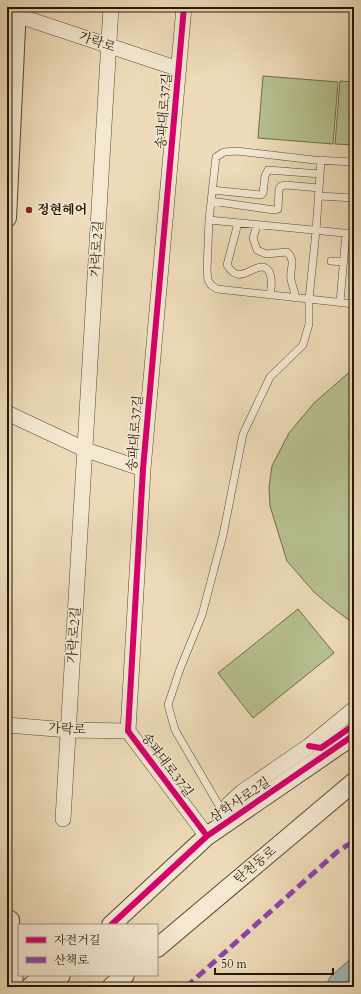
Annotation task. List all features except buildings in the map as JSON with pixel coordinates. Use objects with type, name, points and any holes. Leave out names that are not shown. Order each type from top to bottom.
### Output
[{"type":"street","name":"가락로2길","points":[[63,819],[111,7]]},
{"type":"street","name":"송파대로37길","points":[[184,7],[143,470],[128,731],[207,836]]},
{"type":"street","name":"가락로","points":[[7,218],[13,12],[109,47],[179,69]]},
{"type":"street","points":[[7,413],[86,450],[143,470]]},
{"type":"street","name":"삼학사로2길","points":[[223,819],[229,804],[242,792],[309,746],[354,709]]},
{"type":"street","name":"가락로","points":[[7,725],[128,731]]},
{"type":"street","name":"삼학사로2길","points":[[112,924],[207,836],[223,819],[354,735]]},
{"type":"street","name":"탄천동로","points":[[158,947],[354,782]]},
{"type":"street","points":[[12,921],[14,987]]},
{"type":"street","points":[[30,987],[42,976]]},
{"type":"street","points":[[50,987],[60,976]]},
{"type":"street","points":[[111,987],[124,976]]},
{"type":"lane","points":[[354,162],[236,151],[224,152],[216,157],[211,201],[207,271],[208,280],[211,285],[217,289],[354,304]]},
{"type":"lane","points":[[223,819],[175,730],[168,705],[180,669],[204,608],[224,535],[243,434],[270,377],[303,345],[309,324],[309,299],[321,160]]},
{"type":"lane","points":[[212,190],[261,195],[263,193],[265,176],[268,170],[320,174]]},
{"type":"lane","points":[[211,201],[274,210],[278,209],[279,189],[281,186],[286,185],[319,188]]},
{"type":"lane","points":[[319,196],[354,198]]},
{"type":"lane","points":[[210,220],[350,234],[344,262],[340,302]]},
{"type":"lane","points":[[238,223],[227,265],[237,274],[243,275],[258,268],[264,268],[272,276],[270,295]]},
{"type":"lane","points":[[257,225],[253,238],[257,250],[266,254],[287,252],[292,257],[291,278],[296,298]]},
{"type":"lane","points":[[331,261],[344,262]]},
{"type":"green space","points":[[263,76],[338,82],[333,144],[258,138]]},
{"type":"green space","points":[[340,81],[354,82],[354,145],[335,144]]},
{"type":"green space","points":[[354,368],[354,624],[314,592],[287,561],[270,506],[269,487],[272,466],[289,433],[314,403]]},
{"type":"green space","points":[[298,609],[334,653],[253,718],[218,673]]},
{"type":"water","points":[[354,956],[354,987],[325,987],[330,977]]},
{"type":"marked path","points":[[186,987],[337,852],[354,841]]},
{"type":"cycle path","points":[[184,7],[143,469],[128,731],[207,836]]},
{"type":"cycle path","points":[[309,746],[321,748],[354,725]]},
{"type":"cycle path","points":[[112,924],[207,836],[354,735]]},
{"type":"place","name":"정현헤어","points":[[29,210]]}]
